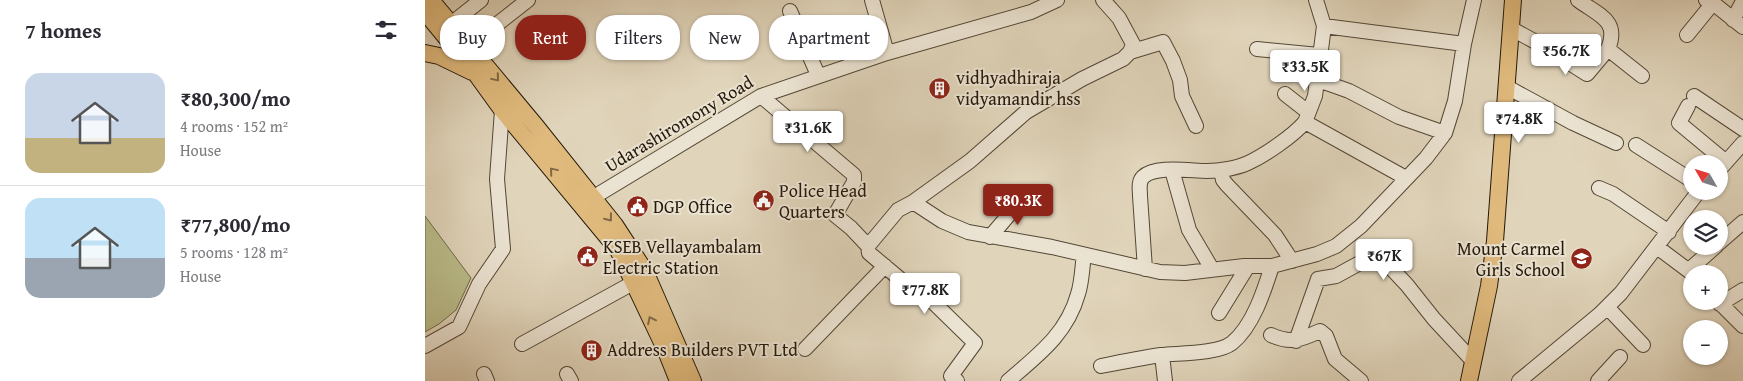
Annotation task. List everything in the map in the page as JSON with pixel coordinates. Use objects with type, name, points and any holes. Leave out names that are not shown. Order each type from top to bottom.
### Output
[{"type":"main road","points":[[1469,381],[1489,286],[1496,231],[1513,0]]},
{"type":"main road","points":[[434,15],[502,110],[587,201],[615,225],[640,279],[693,381]]},
{"type":"main road","points":[[425,53],[439,56],[476,74]]},
{"type":"main road","points":[[481,60],[536,126],[587,201]]},
{"type":"main road","points":[[640,279],[678,381]]},
{"type":"street","points":[[434,15],[481,0]]},
{"type":"street","points":[[505,18],[528,0]]},
{"type":"street","points":[[872,0],[876,15]]},
{"type":"street","name":"Udarashiromony Road","points":[[888,53],[1031,12],[1057,0]]},
{"type":"street","points":[[868,246],[898,210],[913,202],[970,161],[1027,112],[1082,79],[1123,59],[1130,52],[1133,44],[1119,18],[1103,0]]},
{"type":"street","points":[[1145,269],[1139,184],[1142,178],[1148,174],[1160,171],[1221,170],[1248,163],[1281,143],[1297,130],[1307,117],[1315,96],[1318,80],[1319,54],[1324,26],[1316,0]]},
{"type":"street","points":[[913,202],[942,221],[968,232],[1052,247],[1160,272],[1185,273],[1248,266],[1272,266],[1323,251],[1336,246],[1349,237],[1426,158],[1445,133],[1455,101],[1464,44],[1475,0]]},
{"type":"street","points":[[1511,29],[1543,46],[1587,74],[1608,49],[1612,38],[1611,26],[1578,0]]},
{"type":"street","points":[[1687,35],[1709,1],[1738,23],[1743,1]]},
{"type":"street","points":[[790,11],[818,76]]},
{"type":"street","points":[[1324,26],[1464,44]]},
{"type":"street","points":[[1130,52],[1163,42],[1173,61],[1182,96],[1195,126]]},
{"type":"street","points":[[1257,49],[1319,54]]},
{"type":"street","points":[[1608,49],[1642,76]]},
{"type":"street","name":"Udarashiromony Road","points":[[587,201],[761,96],[866,60]]},
{"type":"street","points":[[1318,80],[1356,94],[1399,117],[1445,133]]},
{"type":"street","points":[[1507,87],[1573,124],[1616,142]]},
{"type":"street","points":[[1285,94],[1307,117],[1406,178]]},
{"type":"street","points":[[761,96],[854,175],[854,182],[835,215],[868,246],[869,253],[900,279],[934,303],[975,343],[951,376],[957,381]]},
{"type":"street","points":[[1712,155],[1679,123],[1691,101],[1743,129]]},
{"type":"street","points":[[425,346],[459,327],[479,284],[503,249],[497,180],[502,110]]},
{"type":"street","points":[[1728,160],[1743,143]]},
{"type":"street","points":[[1636,145],[1683,175]]},
{"type":"street","points":[[1172,170],[1189,230],[1212,269]]},
{"type":"street","points":[[1221,170],[1223,180],[1227,186],[1275,235],[1292,261]]},
{"type":"street","points":[[1599,188],[1613,194],[1669,232]]},
{"type":"street","points":[[990,236],[1024,196]]},
{"type":"street","points":[[1519,381],[1607,307],[1669,232],[1692,200]]},
{"type":"street","points":[[1728,235],[1743,222]]},
{"type":"street","points":[[1657,247],[1683,266]]},
{"type":"street","points":[[1008,381],[1055,339],[1067,322],[1078,294],[1084,255]]},
{"type":"street","points":[[1697,265],[1707,255]]},
{"type":"street","points":[[1295,341],[1318,279],[1336,276],[1367,259],[1375,258],[1391,268],[1473,362]]},
{"type":"street","points":[[805,349],[885,266]]},
{"type":"street","points":[[1219,313],[1248,266]]},
{"type":"street","points":[[1101,366],[1162,355],[1215,350],[1231,344],[1243,331],[1258,306],[1272,266]]},
{"type":"street","points":[[522,344],[640,279]]},
{"type":"street","points":[[1728,298],[1743,290]]},
{"type":"street","points":[[1607,307],[1643,345]]},
{"type":"street","points":[[1726,310],[1743,326]]},
{"type":"street","points":[[1271,335],[1292,342],[1319,331],[1326,336],[1335,359],[1361,381]]},
{"type":"street","points":[[1162,355],[1165,381]]},
{"type":"street","points":[[1598,381],[1620,357]]},
{"type":"green space","points":[[425,216],[471,278],[456,310],[439,324],[425,332]]},
{"type":"place","name":"vidhyadhiraja vidyamandir hss","points":[[940,88]]},
{"type":"place","name":"Police Head Quarters","points":[[763,201]]},
{"type":"place","name":"DGP Office","points":[[637,207]]},
{"type":"place","name":"KSEB Vellayambalam Electric Station","points":[[587,257]]},
{"type":"place","name":"Mount Carmel Girls School","points":[[1581,259]]},
{"type":"place","name":"Address Builders PVT Ltd","points":[[591,350]]}]
